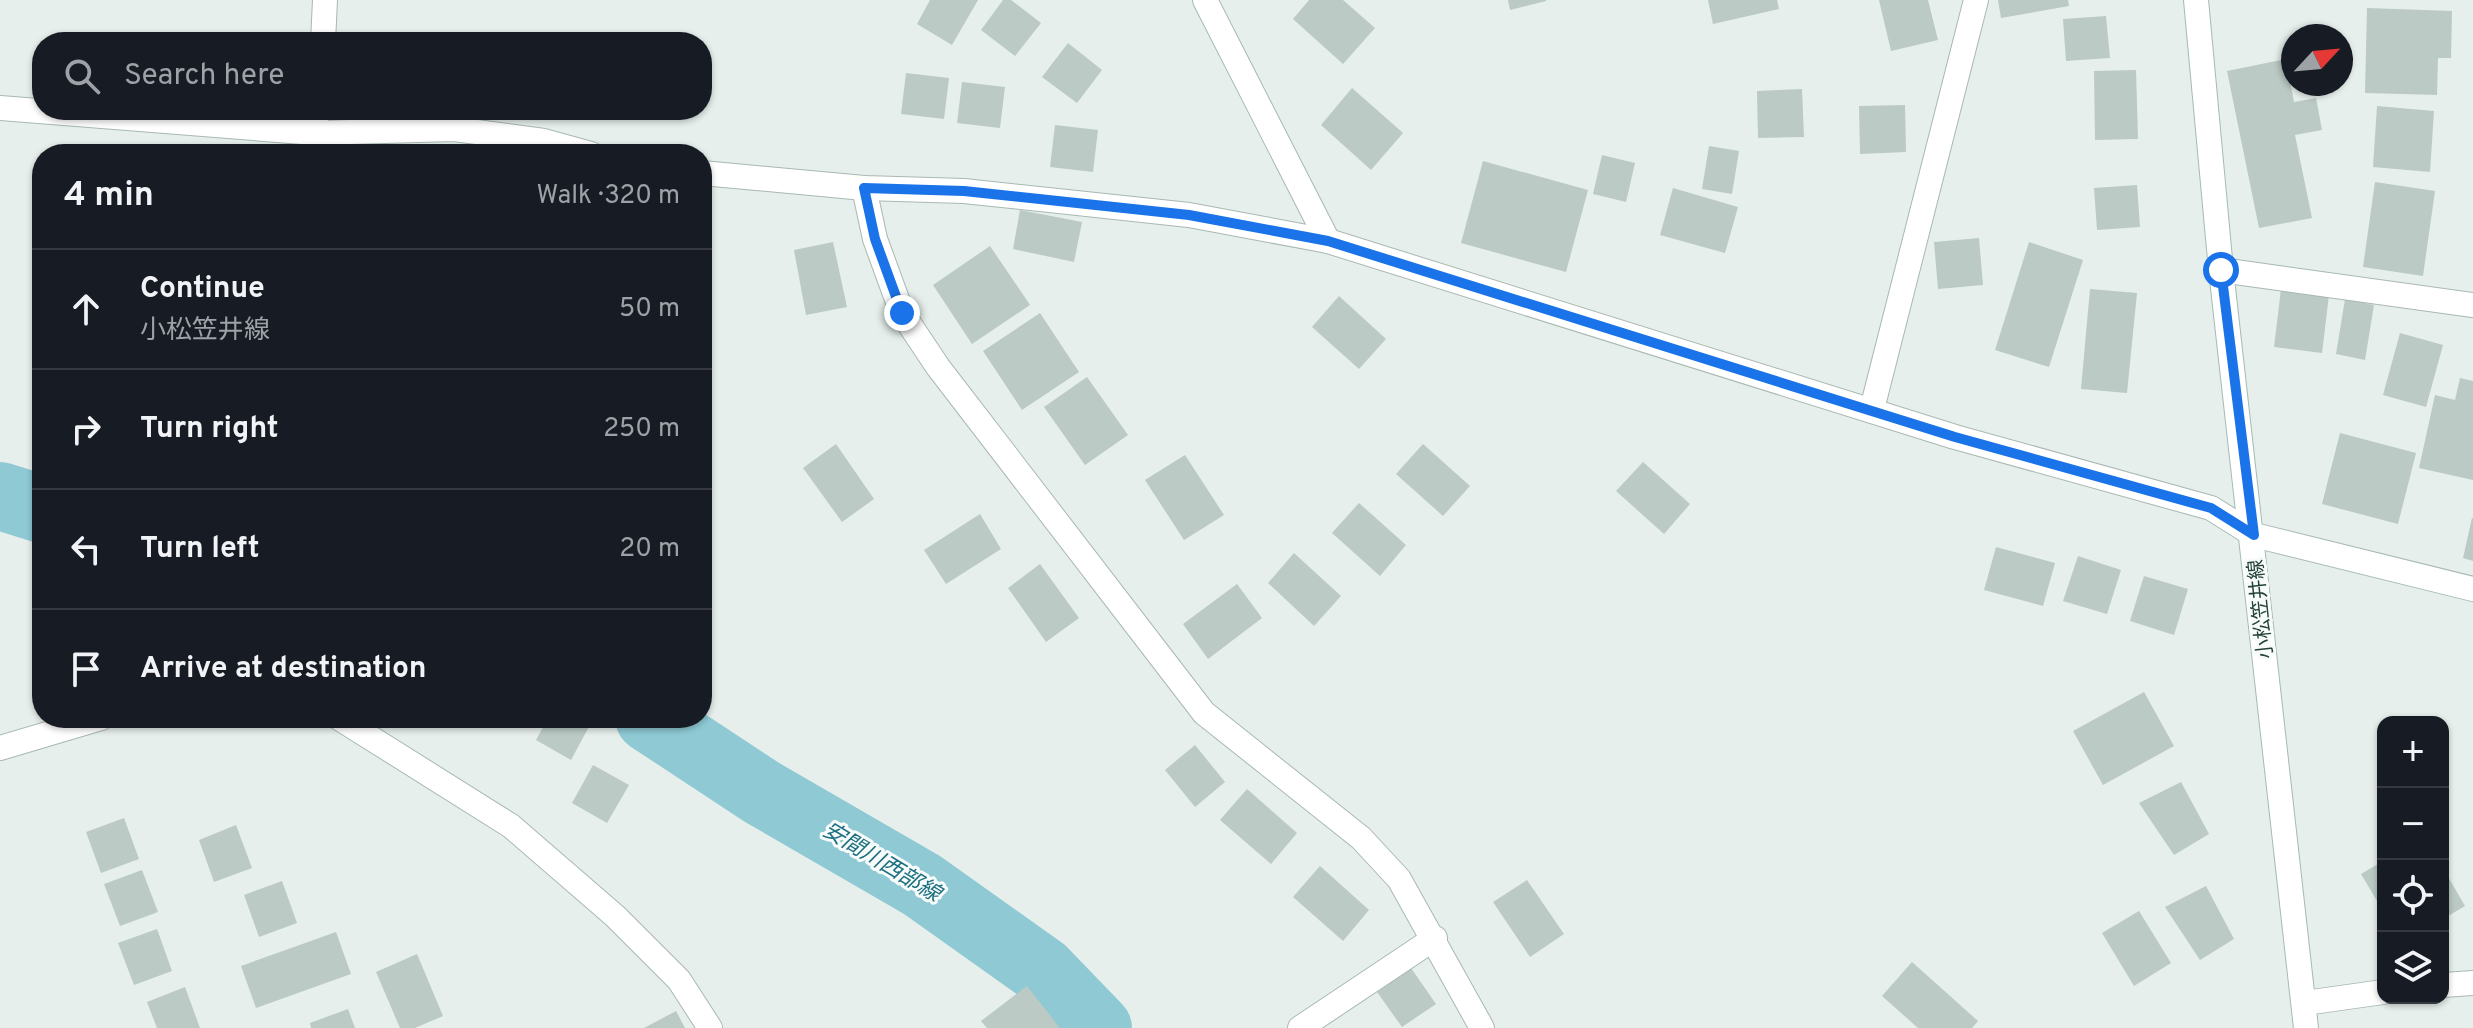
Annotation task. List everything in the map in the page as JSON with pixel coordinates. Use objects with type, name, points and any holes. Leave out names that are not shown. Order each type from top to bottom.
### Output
[{"type":"street","points":[[323,32],[325,0]]},
{"type":"street","points":[[1205,0],[1328,241]]},
{"type":"street","points":[[1872,409],[1976,0]]},
{"type":"street","name":"小松笠井線","points":[[2196,0],[2221,270],[2254,535],[2306,1028]]},
{"type":"street","points":[[0,108],[32,110]]},
{"type":"street","points":[[158,120],[315,132],[454,129],[555,144]]},
{"type":"street","points":[[712,174],[864,188],[964,191],[1189,215],[1328,241],[1955,437],[2211,508],[2254,535],[2473,589]]},
{"type":"street","points":[[864,188],[875,239],[902,313],[938,367],[1204,713],[1361,838],[1399,879],[1435,938],[1482,1028]]},
{"type":"street","points":[[2221,270],[2473,305]]},
{"type":"street","points":[[0,748],[67,728]]},
{"type":"street","points":[[355,728],[511,826],[615,916],[679,980],[710,1028]]},
{"type":"street","points":[[1300,1028],[1435,938]]},
{"type":"street","points":[[2449,985],[2473,983]]},
{"type":"street","points":[[2305,1003],[2377,993]]},
{"type":"building","points":[[930,0],[978,0],[952,45],[917,24]]},
{"type":"building","points":[[1003,0],[1011,0],[1041,23],[1015,56],[981,30]]},
{"type":"building","points":[[1309,0],[1343,0],[1375,28],[1343,64],[1293,19]]},
{"type":"building","points":[[1508,0],[1546,0],[1546,1],[1510,10]]},
{"type":"building","points":[[1708,0],[1777,0],[1779,9],[1713,24]]},
{"type":"building","points":[[1879,0],[1928,0],[1938,40],[1891,51]]},
{"type":"building","points":[[1998,0],[2068,0],[2069,6],[2001,18]]},
{"type":"building","points":[[2367,8],[2452,11],[2451,58],[2438,58],[2437,95],[2365,93]]},
{"type":"building","points":[[2106,16],[2110,58],[2066,61],[2063,19]]},
{"type":"building","points":[[1068,43],[1102,70],[1077,103],[1042,77]]},
{"type":"building","points":[[2281,60],[2281,96],[2293,96],[2294,102],[2316,98],[2322,130],[2295,135],[2312,218],[2259,228],[2227,71]]},
{"type":"building","points":[[2136,70],[2138,139],[2095,140],[2094,71]]},
{"type":"building","points":[[906,73],[949,78],[944,119],[901,114]]},
{"type":"building","points":[[962,82],[1005,87],[1000,128],[957,123]]},
{"type":"building","points":[[1352,88],[1403,133],[1371,170],[1321,125]]},
{"type":"building","points":[[1802,89],[1804,137],[1758,138],[1757,91]]},
{"type":"building","points":[[1905,105],[1906,152],[1860,154],[1859,106]]},
{"type":"building","points":[[2377,106],[2434,111],[2430,172],[2373,167]]},
{"type":"building","points":[[1055,125],[1098,130],[1093,172],[1050,167]]},
{"type":"building","points":[[1709,146],[1739,151],[1732,194],[1702,189]]},
{"type":"building","points":[[1602,155],[1635,163],[1626,202],[1593,194]]},
{"type":"building","points":[[1483,161],[1588,190],[1566,272],[1461,243]]},
{"type":"building","points":[[2375,182],[2435,191],[2423,276],[2363,267]]},
{"type":"building","points":[[2137,185],[2140,227],[2097,230],[2094,188]]},
{"type":"building","points":[[1673,188],[1738,207],[1725,253],[1660,235]]},
{"type":"building","points":[[1020,210],[1082,222],[1074,262],[1013,249]]},
{"type":"building","points":[[1979,238],[1983,285],[1938,289],[1934,242]]},
{"type":"building","points":[[833,242],[847,307],[806,315],[794,250]]},
{"type":"building","points":[[2029,242],[2083,260],[2049,367],[1995,350]]},
{"type":"building","points":[[990,246],[1030,305],[972,344],[933,285]]},
{"type":"building","points":[[2090,289],[2137,293],[2127,393],[2081,389]]},
{"type":"building","points":[[2281,289],[2329,295],[2322,353],[2274,347]]},
{"type":"building","points":[[1339,296],[1386,339],[1359,369],[1312,327]]},
{"type":"building","points":[[2345,299],[2374,305],[2365,360],[2336,354]]},
{"type":"building","points":[[1040,313],[1079,372],[1022,410],[983,351]]},
{"type":"building","points":[[2400,333],[2443,345],[2426,407],[2383,395]]},
{"type":"building","points":[[1087,377],[1128,435],[1085,465],[1044,407]]},
{"type":"building","points":[[2460,378],[2473,381],[2473,480],[2419,468],[2435,395],[2455,400]]},
{"type":"building","points":[[2340,433],[2416,453],[2398,524],[2322,504]]},
{"type":"building","points":[[836,444],[874,499],[842,522],[803,468]]},
{"type":"building","points":[[1423,444],[1470,486],[1443,516],[1396,474]]},
{"type":"building","points":[[1185,455],[1224,515],[1184,540],[1145,480]]},
{"type":"building","points":[[1643,462],[1690,504],[1664,534],[1616,491]]},
{"type":"building","points":[[1359,503],[1406,545],[1380,576],[1332,533]]},
{"type":"building","points":[[980,514],[1001,549],[946,584],[924,550]]},
{"type":"building","points":[[2473,518],[2473,561],[2463,558]]},
{"type":"building","points":[[1996,547],[2055,563],[2043,606],[1984,590]]},
{"type":"building","points":[[1294,553],[1341,596],[1314,626],[1268,583]]},
{"type":"building","points":[[2078,556],[2121,570],[2107,614],[2063,601]]},
{"type":"building","points":[[1040,564],[1079,618],[1046,642],[1008,588]]},
{"type":"building","points":[[2144,576],[2188,589],[2174,635],[2130,621]]},
{"type":"building","points":[[1237,584],[1262,618],[1208,659],[1183,624]]},
{"type":"building","points":[[2144,692],[2174,746],[2103,785],[2073,731]]},
{"type":"building","points":[[543,728],[588,728],[571,760],[536,740]]},
{"type":"building","points":[[1195,745],[1225,782],[1195,807],[1165,770]]},
{"type":"building","points":[[593,765],[629,785],[607,823],[572,803]]},
{"type":"building","points":[[2181,782],[2209,834],[2174,855],[2139,803]]},
{"type":"building","points":[[1247,789],[1297,833],[1271,864],[1220,820]]},
{"type":"building","points":[[124,818],[139,859],[101,873],[86,832]]},
{"type":"building","points":[[236,825],[252,868],[214,882],[199,840]]},
{"type":"building","points":[[2377,865],[2377,901],[2361,874]]},
{"type":"building","points":[[1320,866],[1369,910],[1343,941],[1293,897]]},
{"type":"building","points":[[142,870],[158,912],[120,926],[104,884]]},
{"type":"building","points":[[2449,878],[2465,906],[2449,915]]},
{"type":"building","points":[[1527,880],[1564,934],[1530,957],[1493,902]]},
{"type":"building","points":[[282,881],[297,923],[259,937],[244,895]]},
{"type":"building","points":[[2206,886],[2234,939],[2200,960],[2165,907]]},
{"type":"building","points":[[2139,911],[2171,963],[2134,986],[2102,933]]},
{"type":"building","points":[[157,929],[172,971],[134,985],[118,943]]},
{"type":"building","points":[[336,932],[351,974],[256,1008],[241,966]]},
{"type":"building","points":[[417,954],[443,1016],[415,1028],[400,1028],[376,972]]},
{"type":"building","points":[[1912,962],[1978,1021],[1972,1028],[1918,1028],[1882,996]]},
{"type":"building","points":[[1411,968],[1436,1004],[1402,1027],[1377,992]]},
{"type":"building","points":[[1027,986],[1060,1028],[987,1028],[981,1021]]},
{"type":"building","points":[[185,987],[200,1028],[157,1028],[147,1002]]},
{"type":"building","points":[[348,1009],[355,1028],[311,1028],[310,1023]]},
{"type":"building","points":[[676,1011],[685,1028],[644,1028]]},
{"type":"waterway","name":"安間川西部線","points":[[0,496],[32,506]]},
{"type":"waterway","name":"安間川西部線","points":[[664,728],[763,793],[922,885],[1043,971],[1098,1028]]},
{"type":"route","points":[[902,313],[875,239],[864,188],[964,191],[1189,215],[1328,241],[1955,437],[2211,508],[2254,535],[2221,270]]}]
